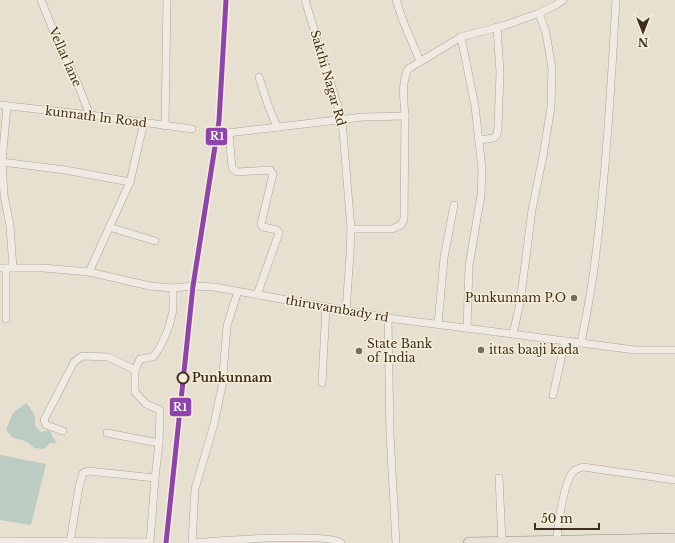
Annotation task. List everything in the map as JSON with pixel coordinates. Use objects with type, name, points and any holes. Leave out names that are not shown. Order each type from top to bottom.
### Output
[{"type":"main road","points":[[469,543],[643,541],[675,539]]},
{"type":"street","name":"Vellat lane","points":[[41,0],[90,115]]},
{"type":"street","points":[[165,126],[167,0]]},
{"type":"street","name":"Sakthi Nagar Rd","points":[[305,0],[342,120],[351,229],[346,311]]},
{"type":"street","points":[[396,0],[420,61]]},
{"type":"street","points":[[351,229],[392,229],[401,225],[404,219],[405,116],[403,87],[405,75],[408,69],[461,37],[539,13],[563,0]]},
{"type":"street","points":[[581,343],[595,263],[610,100],[616,0]]},
{"type":"street","points":[[514,334],[520,303],[532,210],[551,107],[552,68],[546,33],[539,13]]},
{"type":"street","points":[[479,140],[494,138],[497,136],[500,73],[497,27]]},
{"type":"street","points":[[461,37],[476,106],[482,169],[481,195],[470,266],[468,328]]},
{"type":"street","points":[[260,77],[268,105],[277,127]]},
{"type":"street","name":"kunnath ln Road","points":[[3,105],[192,129]]},
{"type":"street","points":[[3,105],[2,162],[4,195],[10,226],[6,268],[6,319]]},
{"type":"street","points":[[219,134],[290,124],[363,117],[405,116]]},
{"type":"street","points":[[89,272],[130,182],[144,122]]},
{"type":"street","points":[[229,133],[232,168],[237,172],[270,170],[273,174],[261,224],[263,228],[277,230],[278,233],[257,295]]},
{"type":"street","points":[[2,162],[65,170],[130,182]]},
{"type":"street","points":[[438,324],[444,258],[454,206]]},
{"type":"street","points":[[109,227],[155,241]]},
{"type":"street","name":"thiruvambady rd","points":[[6,268],[89,272],[150,286],[173,288],[193,286],[214,287],[388,318],[635,350],[675,350]]},
{"type":"street","points":[[0,541],[150,543],[154,478],[159,443],[160,410],[146,404],[135,392],[135,370],[140,359],[153,357],[159,350],[166,334],[172,311],[173,288]]},
{"type":"street","points":[[238,291],[227,326],[222,386],[214,424],[196,489],[192,543],[270,538],[322,538],[333,539],[341,543]]},
{"type":"street","points":[[322,383],[326,307]]},
{"type":"street","points":[[388,318],[390,434],[396,543]]},
{"type":"street","points":[[553,395],[565,341]]},
{"type":"street","points":[[62,431],[46,425],[44,420],[74,362],[82,356],[108,358],[135,370]]},
{"type":"street","points":[[107,433],[159,443]]},
{"type":"street","points":[[557,542],[568,480],[574,471],[582,468],[675,480]]},
{"type":"street","points":[[70,542],[79,487],[83,473],[88,471],[154,478]]},
{"type":"street","points":[[499,478],[502,542]]},
{"type":"shaded area","points":[[26,403],[34,413],[35,426],[41,432],[49,430],[57,444],[50,443],[44,449],[34,448],[26,441],[13,438],[6,430],[13,413]]},
{"type":"shaded area","points":[[0,455],[46,464],[31,525],[0,520]]},
{"type":"transit line","name":"R1","points":[[166,543],[193,286],[219,121],[226,0]]},
{"type":"place","name":"Punkunnam P.O","points":[[574,298]]},
{"type":"place","name":"ittas baaji kada","points":[[481,350]]},
{"type":"place","name":"State Bank of India","points":[[359,351]]},
{"type":"place","name":"Punkunnam","points":[[183,378]]}]
